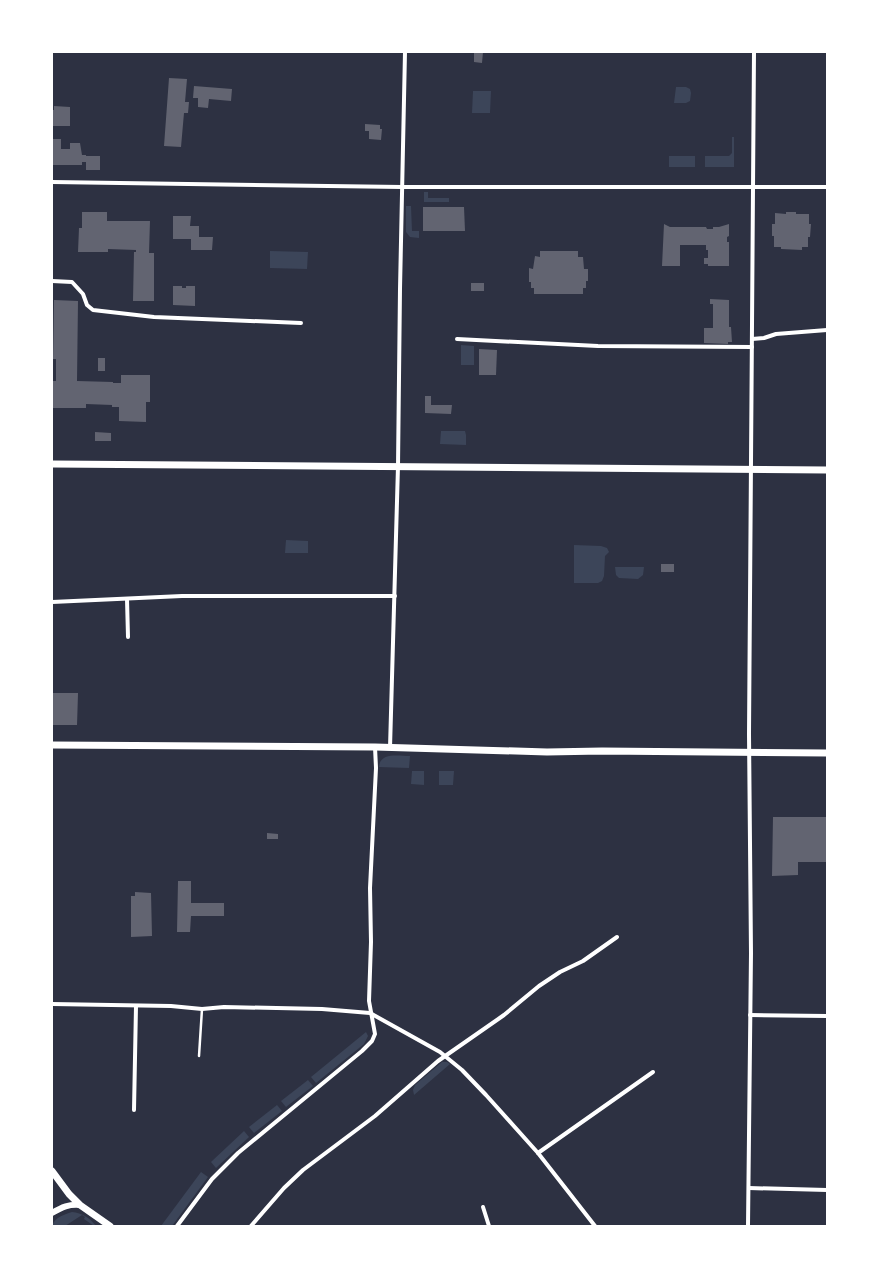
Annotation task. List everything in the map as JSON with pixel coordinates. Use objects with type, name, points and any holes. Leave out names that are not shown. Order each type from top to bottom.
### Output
[{"type":"main road","points":[[52,464],[827,470]]},
{"type":"main road","points":[[52,745],[375,747],[548,752],[827,753]]},
{"type":"main road","points":[[52,1171],[69,1194],[80,1205],[110,1226]]},
{"type":"street","points":[[390,748],[398,466],[404,52]]},
{"type":"street","points":[[748,1226],[754,52]]},
{"type":"street","points":[[52,182],[402,187],[827,187]]},
{"type":"street","points":[[52,282],[72,282],[83,294],[87,305],[93,310],[154,317],[301,323]]},
{"type":"street","points":[[752,339],[764,338],[776,334],[827,330]]},
{"type":"street","points":[[458,339],[598,346],[752,347]]},
{"type":"street","points":[[52,602],[182,596],[394,596]]},
{"type":"street","points":[[127,599],[128,636]]},
{"type":"street","points":[[177,1226],[212,1179],[226,1164],[254,1138],[362,1051],[372,1042],[375,1036],[369,1001],[370,888],[376,768],[375,747]]},
{"type":"street","points":[[251,1226],[279,1193],[299,1174],[371,1119],[444,1056],[504,1015],[539,986],[560,972],[583,962],[617,937]]},
{"type":"street","points":[[52,1004],[202,1008],[322,1009],[370,1012],[416,1037],[462,1070],[538,1153],[595,1226]]},
{"type":"street","points":[[134,1110],[136,1006]]},
{"type":"street","points":[[750,1015],[827,1016]]},
{"type":"street","points":[[538,1153],[653,1072]]},
{"type":"street","points":[[749,1188],[827,1190]]},
{"type":"street","points":[[52,1213],[71,1204],[80,1205]]},
{"type":"street","points":[[483,1207],[489,1226]]},
{"type":"lane","points":[[199,1056],[202,1008]]},
{"type":"shaded area","points":[[676,87],[686,87],[690,89],[690,101],[686,103],[674,103]]},
{"type":"shaded area","points":[[473,91],[491,91],[490,113],[472,113]]},
{"type":"shaded area","points":[[732,137],[734,137],[734,167],[705,167],[705,156],[729,156],[732,153]]},
{"type":"shaded area","points":[[669,156],[695,156],[695,167],[669,167]]},
{"type":"shaded area","points":[[424,192],[428,192],[428,198],[449,198],[449,202],[424,202]]},
{"type":"shaded area","points":[[406,206],[411,206],[412,231],[419,231],[419,238],[410,237],[406,232]]},
{"type":"shaded area","points":[[270,251],[308,252],[307,269],[270,268]]},
{"type":"shaded area","points":[[461,345],[474,346],[474,365],[461,365]]},
{"type":"shaded area","points":[[441,431],[465,431],[466,445],[440,444]]},
{"type":"shaded area","points":[[286,540],[308,541],[308,553],[285,553]]},
{"type":"shaded area","points":[[574,545],[601,546],[607,548],[609,552],[605,556],[604,576],[602,581],[598,583],[574,583]]},
{"type":"shaded area","points":[[615,567],[644,567],[643,575],[638,579],[619,578],[616,575]]},
{"type":"shaded area","points":[[410,756],[409,768],[379,767],[380,762],[386,757]]},
{"type":"shaded area","points":[[412,771],[424,771],[424,785],[411,784]]},
{"type":"shaded area","points":[[439,771],[454,771],[453,785],[439,785]]},
{"type":"shaded area","points":[[366,1032],[368,1036],[364,1044],[316,1083],[311,1077]]},
{"type":"shaded area","points":[[442,1062],[447,1062],[450,1064],[414,1095],[413,1090],[415,1085]]},
{"type":"shaded area","points":[[308,1080],[313,1086],[286,1107],[281,1101]]},
{"type":"shaded area","points":[[277,1105],[282,1111],[254,1133],[249,1127]]},
{"type":"shaded area","points":[[244,1131],[249,1137],[216,1168],[211,1162]]},
{"type":"shaded area","points":[[201,1172],[208,1177],[172,1226],[161,1226]]},
{"type":"shaded area","points":[[72,1212],[86,1216],[96,1226],[84,1219],[85,1217],[82,1215],[65,1226],[52,1226],[57,1218]]},
{"type":"building","points":[[474,52],[483,52],[482,63],[474,62]]},
{"type":"building","points":[[169,78],[187,79],[185,102],[189,102],[188,113],[184,113],[181,147],[164,146]]},
{"type":"building","points":[[194,86],[232,89],[231,101],[209,99],[208,108],[198,107],[198,98],[193,98]]},
{"type":"building","points":[[54,106],[70,107],[70,126],[52,126],[52,110],[54,110]]},
{"type":"building","points":[[365,124],[380,125],[380,129],[382,129],[381,140],[369,139],[369,131],[365,131]]},
{"type":"building","points":[[52,139],[61,139],[61,149],[70,149],[70,143],[80,143],[82,155],[100,156],[100,170],[86,170],[86,162],[82,162],[82,165],[52,165]]},
{"type":"building","points":[[423,207],[464,207],[465,231],[423,231]]},
{"type":"building","points":[[82,212],[107,212],[107,221],[150,221],[149,253],[154,253],[154,301],[133,301],[134,252],[136,252],[136,250],[108,249],[108,252],[78,252],[79,228],[82,228]]},
{"type":"building","points":[[786,212],[809,214],[809,224],[811,224],[810,237],[808,237],[808,247],[802,247],[802,250],[781,249],[781,247],[774,247],[772,224],[775,224],[775,213],[786,214]]},
{"type":"building","points":[[173,216],[191,216],[190,226],[199,226],[199,237],[213,237],[212,250],[191,250],[191,239],[173,239]]},
{"type":"building","points":[[664,224],[670,227],[706,227],[707,229],[713,229],[713,227],[729,224],[729,236],[727,237],[727,242],[729,242],[729,266],[708,266],[708,264],[704,264],[704,258],[708,258],[708,250],[706,250],[706,245],[680,245],[680,266],[662,266]]},
{"type":"building","points":[[540,251],[578,251],[578,257],[583,257],[584,269],[588,269],[588,281],[586,281],[586,288],[583,288],[583,294],[534,294],[534,288],[531,288],[531,282],[529,282],[529,268],[533,269],[535,256],[540,257]]},
{"type":"building","points":[[471,283],[484,283],[484,291],[471,291]]},
{"type":"building","points":[[173,286],[182,286],[182,288],[186,288],[186,286],[195,286],[195,306],[173,305]]},
{"type":"building","points":[[710,299],[729,300],[729,327],[731,327],[732,342],[728,342],[728,344],[704,343],[704,328],[713,328],[713,304],[710,304]]},
{"type":"building","points":[[54,300],[78,301],[77,381],[121,383],[121,375],[150,375],[150,402],[146,402],[146,422],[119,421],[119,407],[112,407],[112,405],[86,404],[86,408],[52,408],[52,381],[56,381],[56,359],[53,359]]},
{"type":"building","points":[[479,349],[497,350],[496,375],[479,375]]},
{"type":"building","points":[[98,358],[105,358],[105,371],[98,371]]},
{"type":"building","points":[[425,396],[431,396],[431,405],[452,405],[451,414],[425,413]]},
{"type":"building","points":[[95,432],[111,433],[111,441],[95,441]]},
{"type":"building","points":[[661,564],[674,564],[674,572],[661,572]]},
{"type":"building","points":[[52,693],[78,693],[77,725],[52,725]]},
{"type":"building","points":[[773,817],[827,817],[827,862],[798,862],[798,875],[772,876]]},
{"type":"building","points":[[267,833],[278,834],[278,839],[267,839]]},
{"type":"building","points":[[178,881],[191,881],[191,903],[224,903],[224,916],[191,916],[190,932],[177,932]]},
{"type":"building","points":[[135,892],[151,893],[152,936],[131,937],[131,896],[135,896]]}]
